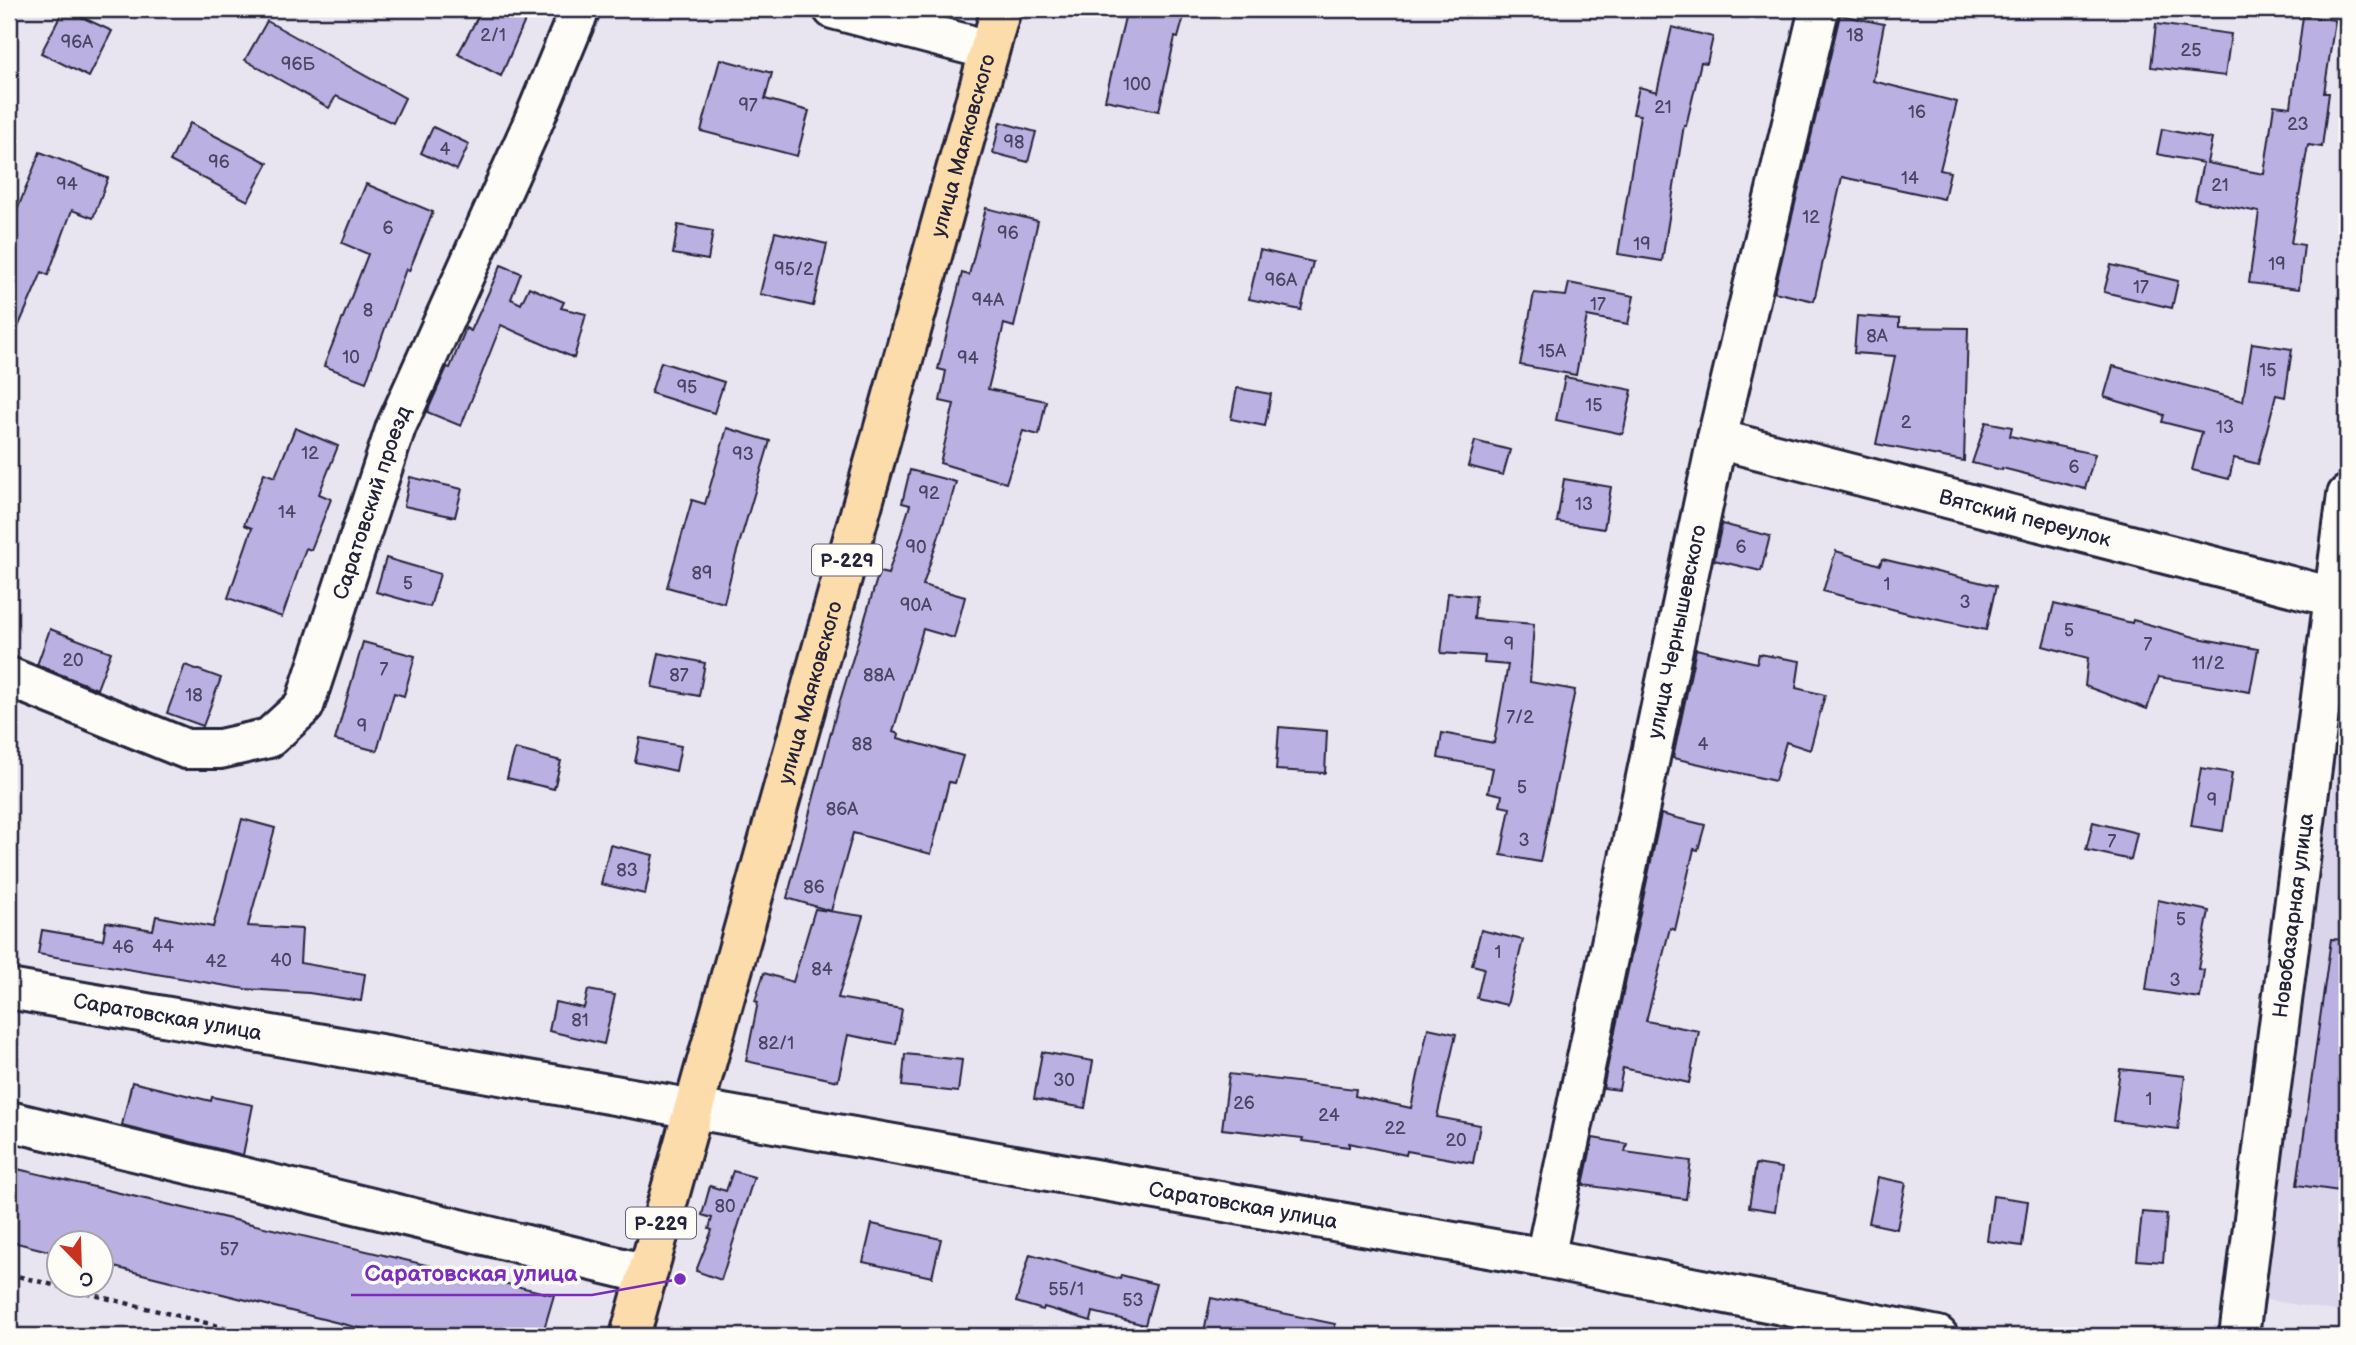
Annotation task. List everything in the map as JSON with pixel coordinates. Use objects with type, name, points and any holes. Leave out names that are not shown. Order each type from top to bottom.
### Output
[{"type":"main road","name":"улица Маяковского","points":[[630,1336],[1001,9]]},
{"type":"street","name":"Саратовский проезд","points":[[9,677],[186,749],[220,749],[269,738],[304,706],[396,427],[580,9]]},
{"type":"street","points":[[833,9],[989,50]]},
{"type":"street","name":"улица Чернышевского","points":[[1545,1258],[1717,439],[1819,9]]},
{"type":"street","name":"Вятский переулок","points":[[1717,439],[2333,597]]},
{"type":"street","name":"Новобазарная улица","points":[[2239,1336],[2347,495]]},
{"type":"street","name":"Саратовская улица","points":[[9,989],[1545,1258],[1938,1336]]},
{"type":"street","points":[[9,1121],[647,1274]]},
{"type":"path","points":[[9,1274],[259,1336]]},
{"type":"shaded area","points":[[2347,701],[2347,1313],[2255,1298]]},
{"type":"building","points":[[64,9],[112,31],[89,77],[41,53]]},
{"type":"building","points":[[482,9],[530,9],[501,76],[458,54]]},
{"type":"building","points":[[1127,9],[1186,9],[1178,38],[1175,37],[1159,111],[1105,100]]},
{"type":"building","points":[[1840,15],[1884,24],[1873,81],[1957,102],[1940,170],[1950,172],[1944,199],[1842,177],[1814,301],[1774,292]]},
{"type":"building","points":[[2303,16],[2335,20],[2324,93],[2329,93],[2322,147],[2308,145],[2291,243],[2304,245],[2299,289],[2249,283],[2259,212],[2195,200],[2203,163],[2157,154],[2162,129],[2212,139],[2207,163],[2264,174],[2274,105],[2291,107]]},
{"type":"building","points":[[267,21],[405,98],[393,123],[336,96],[329,108],[245,60]]},
{"type":"building","points":[[2156,24],[2231,34],[2225,76],[2151,67]]},
{"type":"building","points":[[1672,27],[1713,37],[1707,63],[1701,62],[1686,126],[1684,125],[1662,261],[1618,254],[1640,115],[1633,114],[1639,87],[1657,92]]},
{"type":"building","points":[[720,59],[772,73],[765,99],[809,111],[797,156],[701,131]]},
{"type":"building","points":[[1000,122],[1036,132],[1028,162],[993,153]]},
{"type":"building","points":[[190,123],[268,163],[248,201],[170,161]]},
{"type":"building","points":[[433,127],[469,144],[457,170],[421,153]]},
{"type":"building","points":[[40,152],[108,178],[93,218],[72,210],[48,275],[42,272],[9,348],[9,231]]},
{"type":"building","points":[[366,184],[433,212],[409,271],[406,269],[366,382],[324,366],[368,254],[342,243]]},
{"type":"building","points":[[986,208],[1038,221],[1014,327],[1004,324],[988,389],[1046,401],[1039,435],[1023,431],[1006,483],[940,463],[954,404],[940,401],[946,371],[938,369],[962,273],[969,275]]},
{"type":"building","points":[[678,225],[713,231],[708,260],[673,254]]},
{"type":"building","points":[[775,232],[827,244],[813,306],[760,294]]},
{"type":"building","points":[[1260,250],[1313,262],[1301,310],[1249,299]]},
{"type":"building","points":[[501,265],[521,273],[511,299],[521,304],[529,287],[564,302],[561,308],[586,314],[574,358],[501,325],[461,426],[427,412],[447,367],[450,368],[466,328],[471,331]]},
{"type":"building","points":[[2111,265],[2178,281],[2172,308],[2104,292]]},
{"type":"building","points":[[1569,283],[1634,296],[1628,324],[1587,316],[1576,375],[1520,365],[1534,293],[1566,296]]},
{"type":"building","points":[[1857,316],[1899,319],[1899,327],[1968,328],[1964,461],[1876,444],[1895,356],[1854,353]]},
{"type":"building","points":[[2252,343],[2292,349],[2285,397],[2276,395],[2258,464],[2234,458],[2229,479],[2192,470],[2202,432],[2162,422],[2164,415],[2104,397],[2113,366],[2243,401]]},
{"type":"building","points":[[661,362],[724,382],[714,413],[651,393]]},
{"type":"building","points":[[1565,377],[1632,390],[1623,434],[1556,420]]},
{"type":"building","points":[[1237,388],[1271,394],[1265,426],[1231,419]]},
{"type":"building","points":[[1986,422],[2012,427],[2010,436],[2095,454],[2085,489],[1972,463]]},
{"type":"building","points":[[295,428],[338,446],[319,494],[331,499],[311,550],[306,548],[282,617],[228,598],[252,528],[244,525],[264,473],[275,477]]},
{"type":"building","points":[[727,428],[770,441],[724,603],[667,587],[692,500],[705,504]]},
{"type":"building","points":[[1475,441],[1510,450],[1503,475],[1468,466]]},
{"type":"building","points":[[910,470],[956,482],[923,585],[965,597],[954,638],[923,629],[893,732],[899,734],[898,738],[963,756],[955,783],[949,782],[931,854],[853,833],[831,911],[787,898],[835,717],[879,572],[888,574],[910,505],[902,503]]},
{"type":"building","points":[[410,477],[462,489],[455,517],[404,506]]},
{"type":"building","points":[[1564,479],[1611,487],[1604,529],[1557,522]]},
{"type":"building","points":[[1722,524],[1770,536],[1761,571],[1714,560]]},
{"type":"building","points":[[1836,551],[1880,565],[1882,559],[1996,586],[1986,630],[1823,591]]},
{"type":"building","points":[[386,558],[440,574],[430,607],[376,592]]},
{"type":"building","points":[[1448,593],[1476,596],[1474,619],[1534,624],[1530,682],[1575,690],[1540,862],[1501,855],[1510,808],[1500,806],[1502,795],[1488,792],[1493,768],[1438,758],[1442,733],[1494,743],[1508,665],[1484,663],[1485,656],[1441,653]]},
{"type":"building","points":[[2054,604],[2132,623],[2133,620],[2198,638],[2258,649],[2250,692],[2159,677],[2147,709],[2085,686],[2088,658],[2043,646]]},
{"type":"building","points":[[50,629],[111,652],[97,689],[37,665]]},
{"type":"building","points":[[363,642],[415,656],[404,696],[394,693],[377,751],[335,740]]},
{"type":"building","points":[[1696,649],[1757,663],[1759,654],[1800,661],[1796,688],[1825,695],[1810,750],[1786,742],[1775,781],[1673,758]]},
{"type":"building","points":[[659,653],[705,663],[699,696],[652,687]]},
{"type":"building","points":[[185,665],[221,678],[203,726],[167,713]]},
{"type":"building","points":[[1279,727],[1327,731],[1325,773],[1276,770]]},
{"type":"building","points":[[640,738],[681,746],[676,771],[635,762]]},
{"type":"building","points":[[515,749],[561,761],[554,789],[507,778]]},
{"type":"building","points":[[2201,768],[2232,773],[2223,831],[2191,826]]},
{"type":"building","points":[[1661,814],[1705,825],[1698,850],[1694,849],[1675,930],[1670,928],[1646,1021],[1699,1031],[1689,1083],[1623,1068],[1619,1090],[1603,1088]]},
{"type":"building","points":[[242,819],[275,828],[248,926],[302,929],[300,963],[365,974],[361,1001],[309,993],[245,989],[38,954],[42,930],[103,940],[106,922],[153,930],[156,916],[213,927]]},
{"type":"building","points":[[2093,822],[2137,833],[2131,860],[2086,850]]},
{"type":"building","points":[[610,845],[653,855],[645,894],[601,884]]},
{"type":"building","points":[[2158,900],[2209,911],[2198,969],[2204,970],[2200,998],[2146,990]]},
{"type":"building","points":[[815,909],[863,916],[838,998],[902,1009],[896,1044],[848,1035],[838,1081],[746,1061],[758,1002],[755,1001],[764,973],[793,982]]},
{"type":"building","points":[[1481,930],[1523,940],[1507,1005],[1477,998],[1484,968],[1472,965]]},
{"type":"building","points":[[2331,939],[2347,940],[2347,1192],[2297,1185]]},
{"type":"building","points":[[588,990],[615,995],[604,1044],[549,1031],[555,1002],[584,1008]]},
{"type":"building","points":[[1428,1028],[1456,1034],[1437,1117],[1480,1125],[1473,1163],[1407,1151],[1406,1155],[1349,1143],[1349,1147],[1302,1141],[1303,1138],[1222,1129],[1229,1074],[1356,1089],[1355,1096],[1411,1108]]},
{"type":"building","points":[[1042,1052],[1093,1061],[1085,1108],[1034,1099]]},
{"type":"building","points":[[905,1054],[962,1060],[958,1092],[902,1086]]},
{"type":"building","points":[[2120,1069],[2185,1076],[2178,1129],[2113,1121]]},
{"type":"building","points":[[132,1082],[211,1101],[212,1097],[253,1105],[243,1155],[122,1125]]},
{"type":"building","points":[[1593,1138],[1627,1144],[1625,1152],[1691,1161],[1686,1199],[1583,1185]]},
{"type":"building","points":[[1756,1164],[1782,1168],[1775,1211],[1749,1207]]},
{"type":"building","points":[[9,1167],[554,1295],[542,1336],[391,1336],[116,1267],[116,1230],[46,1230],[46,1250],[9,1241]]},
{"type":"building","points":[[733,1171],[754,1177],[721,1280],[696,1271],[712,1230],[709,1229],[712,1218],[702,1215],[710,1186],[726,1191]]},
{"type":"building","points":[[1878,1177],[1906,1183],[1897,1229],[1869,1223]]},
{"type":"building","points":[[1993,1196],[2028,1201],[2022,1246],[1987,1241]]},
{"type":"building","points":[[2142,1212],[2167,1214],[2163,1262],[2137,1260]]},
{"type":"building","points":[[872,1224],[941,1239],[932,1277],[863,1262]]},
{"type":"building","points":[[1030,1254],[1120,1279],[1121,1275],[1156,1284],[1145,1325],[1093,1312],[1091,1321],[1016,1302]]},
{"type":"building","points":[[1211,1298],[1335,1324],[1334,1336],[1203,1336]]},
{"type":"place","name":"Саратовская улица","points":[[680,1279]]}]
